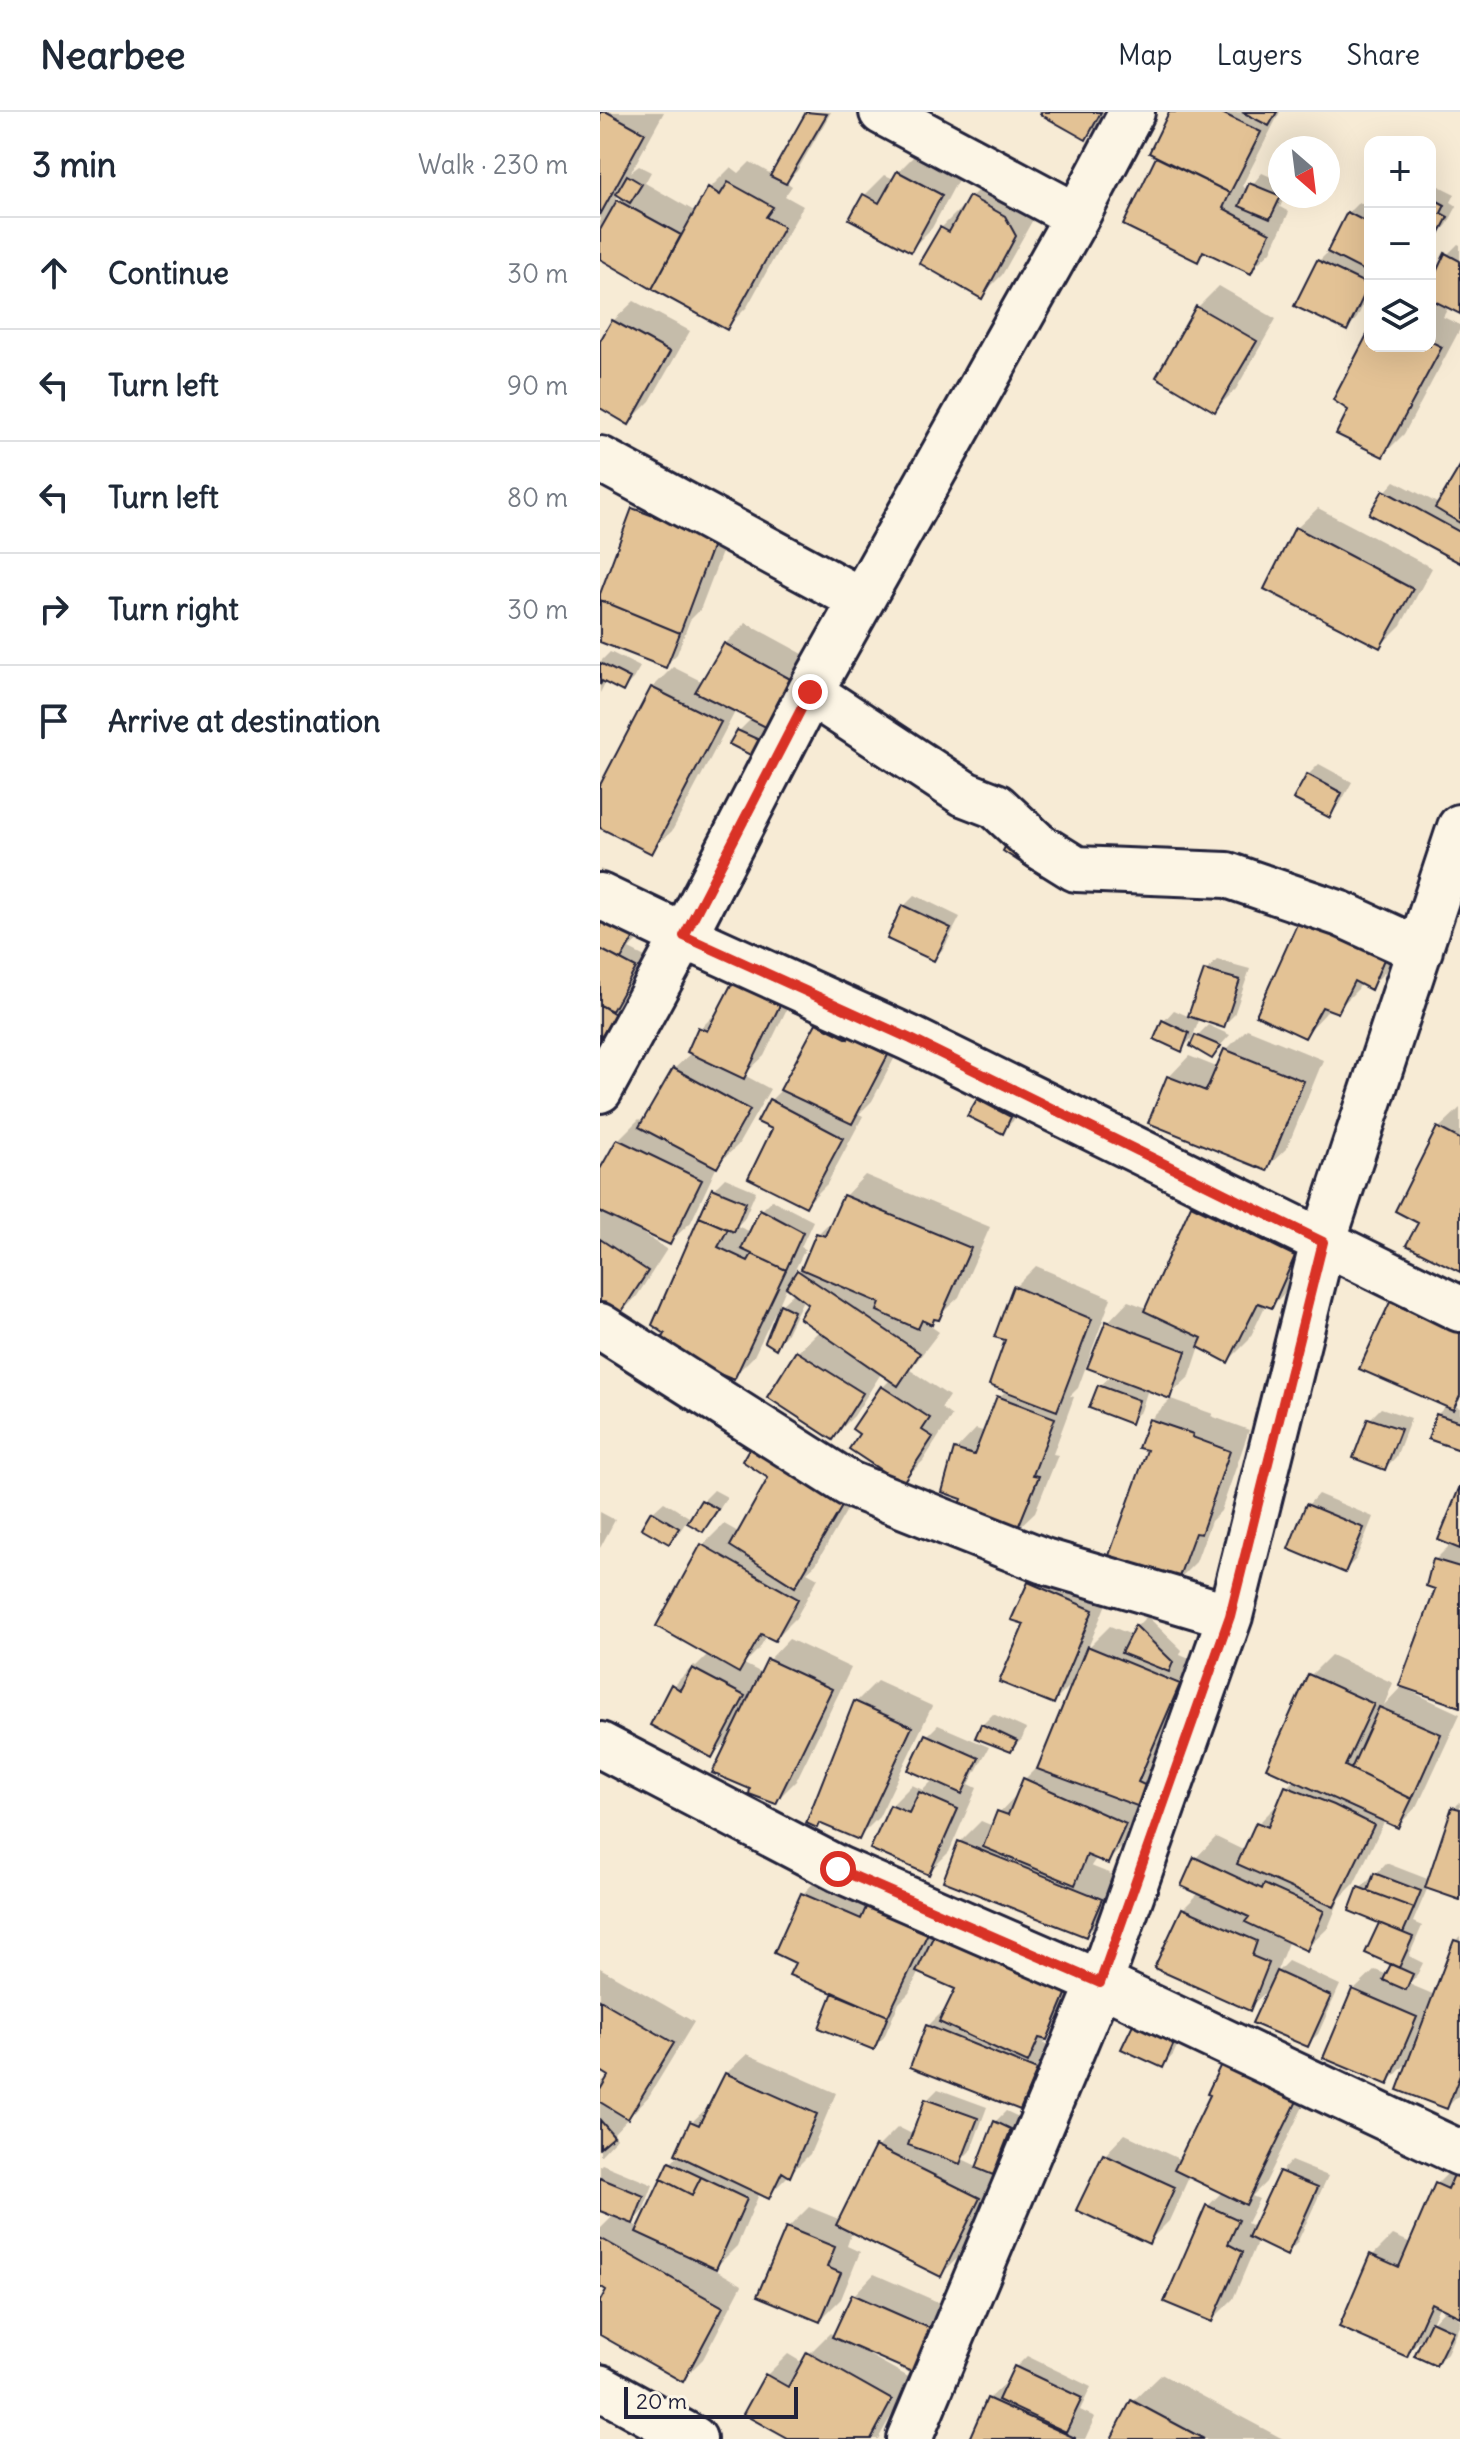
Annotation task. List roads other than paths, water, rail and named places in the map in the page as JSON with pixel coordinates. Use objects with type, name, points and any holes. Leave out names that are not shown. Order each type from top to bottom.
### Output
[{"type":"street","points":[[882,112],[1077,216]]},
{"type":"street","points":[[600,1090],[684,936],[810,692],[1132,112]]},
{"type":"street","points":[[600,459],[861,600]]},
{"type":"street","points":[[810,692],[965,794],[996,806],[1039,846],[1076,869],[1227,875],[1341,914],[1420,950]]},
{"type":"street","points":[[909,2439],[1100,1983],[1230,1616],[1323,1242],[1460,827]]},
{"type":"street","points":[[600,896],[911,1039],[1460,1309]]},
{"type":"street","points":[[600,1326],[849,1484],[1044,1561],[1230,1616]]},
{"type":"street","points":[[600,1745],[838,1869],[1100,1983],[1460,2153]]},
{"type":"street","points":[[600,2387],[694,2439]]}]
